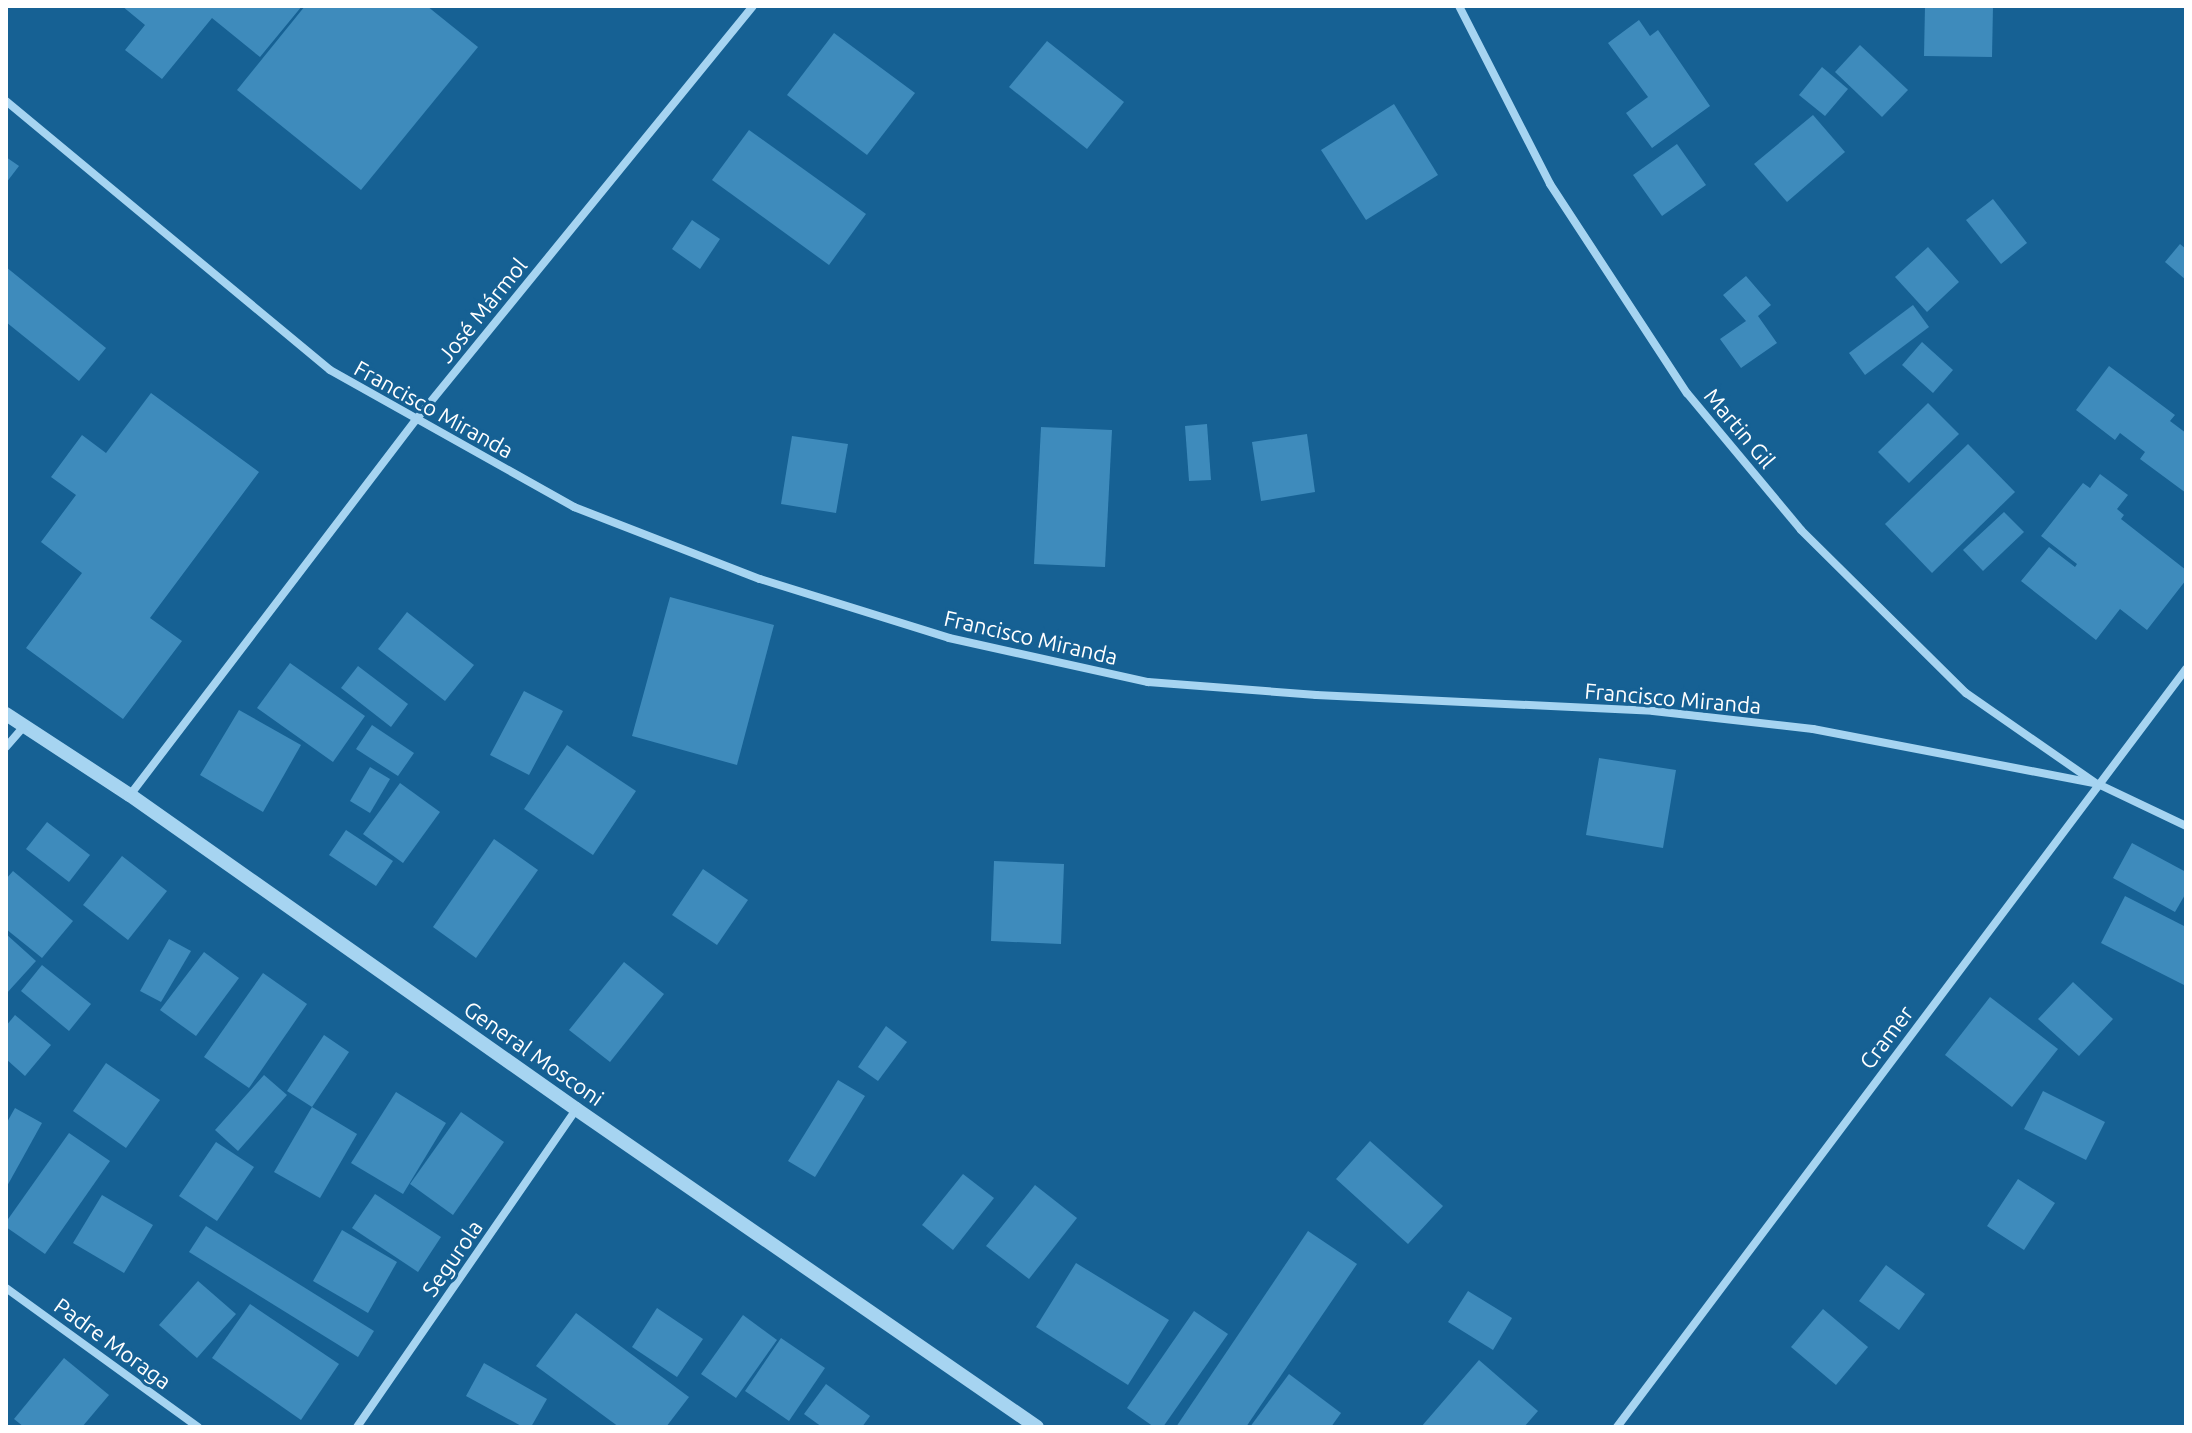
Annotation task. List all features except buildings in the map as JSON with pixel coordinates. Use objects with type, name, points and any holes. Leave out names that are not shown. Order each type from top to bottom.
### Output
[{"type":"street","name":"José Mármol","points":[[130,795],[415,421],[753,6]]},
{"type":"street","name":"Martin Gil","points":[[1459,6],[1550,184],[1687,393],[1801,530],[1966,693],[2098,784]]},
{"type":"street","name":"Francisco Miranda","points":[[6,101],[330,370],[415,421],[574,507],[760,579],[949,638],[1148,682],[1316,695],[1653,711],[1813,729],[2098,784],[2186,826]]},
{"type":"street","name":"Cramer","points":[[1617,1427],[2186,669]]},
{"type":"street","name":"General Mosconi","points":[[6,714],[130,795],[576,1109],[1037,1427]]},
{"type":"street","points":[[6,747],[24,726]]},
{"type":"street","name":"Segurola","points":[[357,1427],[576,1109]]},
{"type":"street","name":"Padre Moraga","points":[[6,1288],[198,1427]]}]
